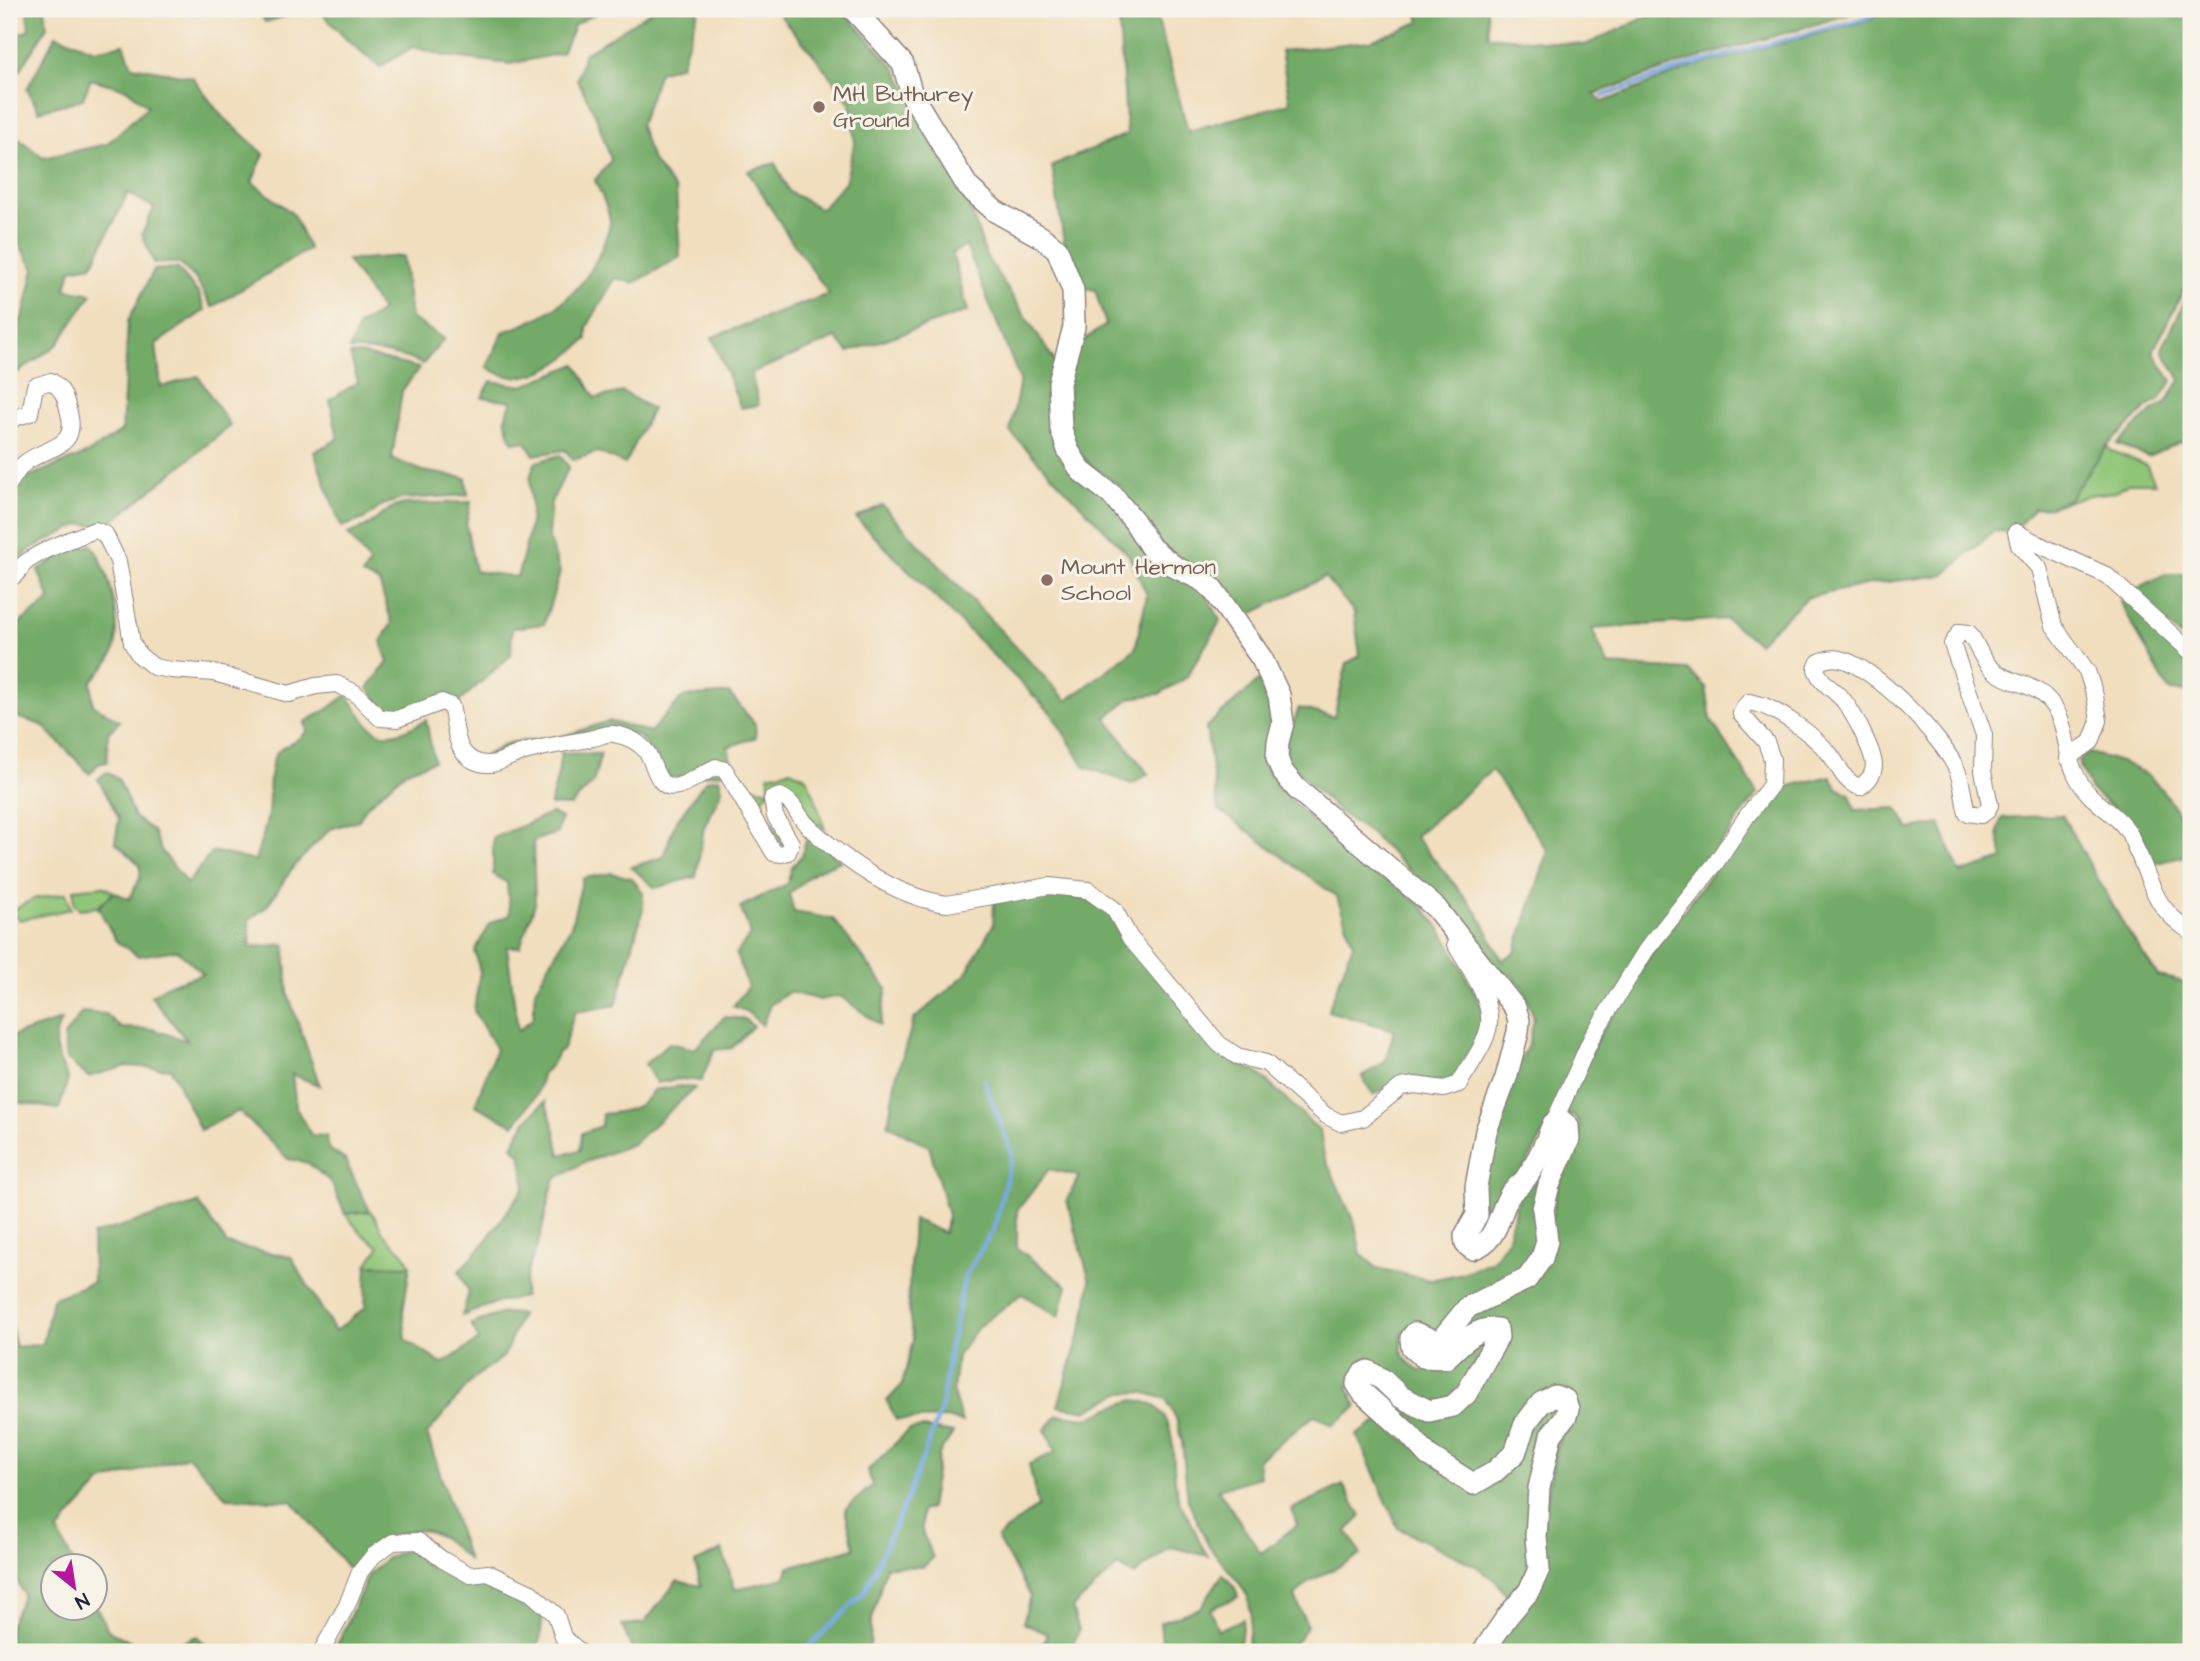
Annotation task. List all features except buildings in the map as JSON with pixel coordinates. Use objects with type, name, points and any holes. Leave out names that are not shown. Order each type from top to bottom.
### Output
[{"type":"main road","points":[[853,9],[903,64],[912,94],[968,187],[995,211],[1057,249],[1073,290],[1074,327],[1059,383],[1061,429],[1068,450],[1081,471],[1112,495],[1134,521],[1151,548],[1175,567],[1212,588],[1262,659],[1279,695],[1283,723],[1277,758],[1282,771],[1297,789],[1436,908],[1504,992],[1519,1020],[1506,1078],[1486,1131],[1480,1157],[1476,1187],[1477,1215],[1465,1236],[1466,1244],[1472,1249],[1481,1247],[1495,1233],[1510,1194],[1524,1180],[1542,1152],[1553,1124],[1562,1121],[1568,1126],[1569,1139],[1549,1185],[1543,1209],[1547,1241],[1542,1258],[1527,1279],[1468,1307],[1441,1340],[1436,1341],[1415,1333],[1410,1338],[1412,1347],[1423,1357],[1446,1357],[1471,1336],[1486,1328],[1497,1329],[1498,1337],[1466,1394],[1452,1406],[1429,1411],[1401,1397],[1383,1380],[1368,1371],[1362,1374],[1357,1384],[1363,1394],[1409,1434],[1428,1455],[1473,1484],[1493,1474],[1515,1453],[1525,1424],[1541,1403],[1555,1396],[1565,1400],[1568,1409],[1566,1416],[1551,1435],[1539,1488],[1536,1537],[1539,1569],[1529,1591],[1483,1652]]},
{"type":"street","points":[[9,420],[30,413],[34,386],[51,381],[62,389],[72,425],[67,439],[57,448],[23,463],[9,484]]},
{"type":"street","points":[[9,579],[37,556],[95,530],[105,534],[118,561],[132,643],[139,655],[154,667],[214,673],[289,694],[316,686],[337,684],[355,692],[380,718],[397,719],[442,702],[451,706],[458,745],[466,755],[479,763],[494,765],[538,747],[611,733],[635,741],[648,752],[660,781],[666,786],[676,787],[716,767],[726,770],[774,853],[788,852],[791,843],[772,808],[772,799],[780,796],[789,799],[802,821],[822,839],[868,872],[901,892],[932,902],[947,904],[1049,886],[1088,890],[1114,909],[1130,937],[1219,1044],[1237,1056],[1266,1063],[1325,1115],[1341,1123],[1363,1118],[1401,1087],[1415,1085],[1444,1089],[1459,1084],[1480,1047],[1489,1024],[1486,1002],[1436,908]]},
{"type":"street","points":[[2068,758],[2091,742],[2099,721],[2095,696],[2087,671],[2054,626],[2039,568],[2019,545],[2016,532],[2106,575],[2191,652]]},
{"type":"street","points":[[1553,1124],[1592,1037],[1646,950],[1715,864],[1747,816],[1772,785],[1772,760],[1766,743],[1741,715],[1744,707],[1749,702],[1760,703],[1800,727],[1838,763],[1846,782],[1860,787],[1872,775],[1874,766],[1871,755],[1846,705],[1819,678],[1816,669],[1819,662],[1827,658],[1839,658],[1854,664],[1895,694],[1946,752],[1957,771],[1967,813],[1981,815],[1990,805],[1983,771],[1983,735],[1953,654],[1952,644],[1961,632],[1969,633],[1991,668],[2032,686],[2054,708],[2061,722],[2068,758],[2085,791],[2129,833],[2159,903],[2168,915],[2191,932]]},
{"type":"street","points":[[321,1652],[347,1605],[360,1572],[373,1556],[393,1542],[418,1541],[443,1560],[470,1575],[488,1573],[531,1593],[556,1615],[563,1637],[580,1652]]},
{"type":"green space","points":[[27,9],[45,9],[47,27],[9,88],[9,38],[29,30]]},
{"type":"green space","points":[[258,9],[313,9],[265,22]]},
{"type":"green space","points":[[318,9],[605,9],[575,24],[562,53],[510,64],[445,56],[413,47],[380,67],[346,39]]},
{"type":"green space","points":[[655,9],[699,9],[681,65],[659,72],[640,126],[652,160],[676,191],[680,257],[634,283],[615,278],[587,327],[587,339],[553,365],[527,376],[500,374],[487,367],[503,332],[537,318],[565,300],[588,275],[609,229],[608,211],[595,180],[611,160],[596,116],[577,79],[584,54]]},
{"type":"green space","points":[[777,9],[842,9],[896,69],[967,197],[986,256],[1056,363],[1057,430],[1201,587],[1221,620],[1186,678],[1159,694],[1130,698],[1106,718],[1148,774],[1132,784],[1085,767],[1051,713],[856,518],[882,505],[1067,701],[1135,649],[1147,595],[1128,554],[1010,432],[1020,380],[966,246],[952,253],[968,311],[848,352],[836,338],[751,373],[759,405],[741,408],[712,337],[829,294],[748,171],[775,163],[789,192],[821,209],[845,182],[855,142],[850,103]]},
{"type":"green space","points":[[1118,9],[1155,9],[1188,131],[1290,103],[1281,51],[1370,41],[1420,22],[1417,9],[1487,9],[1488,36],[1585,45],[1664,9],[1868,9],[1688,61],[1594,94],[1603,102],[1695,66],[1873,19],[1887,9],[2191,9],[2191,282],[2188,281],[2153,351],[2172,381],[2160,400],[2148,407],[2107,446],[2069,499],[2050,507],[2034,508],[2013,532],[1994,531],[1944,575],[1870,584],[1806,598],[1758,643],[1726,619],[1592,629],[1608,665],[1688,670],[1706,687],[1711,720],[1758,793],[1643,949],[1549,1125],[1482,1241],[1479,1189],[1507,1090],[1529,1043],[1534,1018],[1523,988],[1510,975],[1497,970],[1456,915],[1371,834],[1339,812],[1287,762],[1286,741],[1299,708],[1334,717],[1347,663],[1360,656],[1354,612],[1325,577],[1247,616],[1216,579],[1176,560],[1157,542],[1120,486],[1092,466],[1075,449],[1068,419],[1070,372],[1079,343],[1106,325],[1095,290],[1077,286],[1065,247],[1052,166],[1127,134]],"holes":[[[1492,770],[1548,851],[1515,953],[1502,960],[1478,913],[1415,836]]]},
{"type":"green space","points":[[56,35],[95,50],[124,44],[132,66],[192,77],[220,114],[264,154],[252,182],[293,214],[309,249],[212,307],[195,278],[179,263],[154,263],[142,234],[154,208],[128,193],[92,265],[71,269],[66,289],[92,294],[57,345],[10,378],[9,342],[24,314],[34,269],[9,228],[9,135],[11,132],[43,158],[107,144],[148,106],[126,89],[91,79],[83,99],[39,111],[27,89]]},
{"type":"green space","points":[[403,256],[411,318],[444,339],[423,364],[387,353],[349,350],[359,325],[382,311],[347,260]]},
{"type":"green space","points":[[177,268],[199,294],[205,310],[156,344],[161,387],[198,376],[230,426],[107,526],[81,524],[30,549],[11,571],[9,498],[22,479],[86,454],[122,431],[128,321],[154,270]]},
{"type":"green space","points":[[2191,288],[2191,445],[2180,442],[2148,457],[2117,444],[2153,411],[2165,404],[2180,380],[2162,349]]},
{"type":"green space","points":[[361,354],[419,368],[402,391],[392,459],[423,471],[466,478],[468,495],[401,499],[383,505],[364,519],[341,527],[314,452],[338,439],[330,400],[358,382],[350,355]]},
{"type":"green space","points":[[576,364],[595,398],[623,392],[652,409],[625,464],[598,452],[573,460],[565,450],[534,455],[526,442],[512,442],[505,418],[512,401],[482,397],[491,381],[523,386]]},
{"type":"green space","points":[[2107,446],[2110,450],[2146,465],[2155,483],[2130,483],[2115,492],[2089,495],[2050,507],[2069,499]]},
{"type":"green space","points":[[560,455],[569,467],[551,502],[548,535],[560,572],[544,624],[512,628],[511,655],[459,702],[442,698],[400,716],[386,711],[368,688],[388,662],[381,641],[392,623],[379,582],[362,575],[370,563],[348,534],[366,527],[391,508],[404,504],[471,502],[466,524],[475,571],[517,577],[529,528],[530,480],[533,468],[536,462]]},
{"type":"green space","points":[[92,545],[109,583],[117,630],[112,656],[91,682],[93,705],[120,721],[108,733],[107,762],[98,764],[90,774],[42,725],[10,715],[9,717],[9,631],[50,600],[38,570],[69,551]]},
{"type":"green space","points":[[2165,574],[2191,574],[2191,645],[2158,617],[2134,590]]},
{"type":"green space","points":[[2127,599],[2191,656],[2191,692],[2169,691],[2120,602]]},
{"type":"green space","points":[[1262,678],[1272,700],[1276,718],[1275,730],[1264,759],[1269,773],[1285,793],[1323,829],[1386,876],[1425,910],[1443,934],[1477,996],[1482,1009],[1483,1028],[1455,1080],[1441,1083],[1408,1076],[1373,1095],[1362,1076],[1385,1062],[1394,1030],[1328,1011],[1353,944],[1337,897],[1218,809],[1206,727]]},
{"type":"green space","points":[[729,693],[755,724],[756,737],[728,747],[734,772],[670,778],[640,737],[610,726],[585,736],[491,761],[484,756],[508,743],[560,737],[609,721],[650,732],[683,697]]},
{"type":"green space","points":[[347,695],[364,719],[379,732],[397,733],[426,720],[434,761],[406,771],[367,806],[359,820],[330,829],[294,866],[267,906],[249,920],[250,947],[285,944],[288,994],[320,1086],[292,1074],[296,1108],[311,1135],[326,1136],[329,1149],[345,1160],[370,1211],[345,1214],[331,1182],[308,1163],[288,1159],[239,1111],[200,1130],[171,1069],[127,1066],[88,1077],[66,1059],[64,1036],[82,1012],[106,1014],[121,1028],[152,1029],[187,1041],[151,996],[168,985],[203,974],[177,950],[138,956],[116,941],[98,907],[114,892],[129,899],[140,878],[140,865],[115,842],[119,818],[98,779],[107,772],[119,780],[134,817],[153,831],[161,850],[187,884],[213,851],[255,861],[267,819],[274,758],[307,731],[305,722]]},
{"type":"green space","points":[[561,753],[601,754],[593,783],[570,806],[550,805]]},
{"type":"green space","points":[[2089,753],[2135,768],[2156,783],[2184,824],[2191,822],[2191,855],[2151,864],[2143,839],[2129,821],[2091,790],[2078,761]]},
{"type":"green space","points":[[790,770],[806,777],[825,830],[780,789],[771,790],[763,798],[763,810],[785,844],[776,848],[737,784],[770,790],[768,775]]},
{"type":"green space","points":[[1831,776],[1837,788],[1850,794],[1855,810],[1897,808],[1909,829],[1940,824],[1960,873],[2003,859],[1998,832],[2002,818],[2062,815],[2125,927],[2158,976],[2191,983],[2191,1652],[1492,1652],[1533,1594],[1540,1509],[1564,1426],[1552,1393],[1508,1453],[1472,1478],[1458,1471],[1368,1390],[1375,1381],[1435,1419],[1503,1331],[1449,1351],[1468,1317],[1525,1289],[1552,1216],[1556,1192],[1579,1137],[1579,1123],[1573,1116],[1567,1115],[1566,1107],[1597,1039],[1651,954],[1752,819],[1781,788]]},
{"type":"green space","points":[[719,778],[722,790],[704,827],[696,877],[655,888],[631,867],[663,857],[675,823],[706,780]]},
{"type":"green space","points":[[552,813],[561,818],[557,833],[533,841],[535,904],[520,947],[507,947],[518,1031],[533,1018],[535,990],[571,926],[583,878],[612,873],[631,878],[643,892],[643,909],[616,1005],[575,1012],[563,1049],[542,1075],[537,1094],[514,1125],[475,1105],[496,1049],[474,1011],[480,972],[475,951],[490,923],[510,915],[507,883],[493,874],[493,838]]},
{"type":"green space","points":[[810,836],[841,861],[814,872],[789,894],[794,912],[833,919],[887,989],[880,1025],[840,996],[820,1000],[789,992],[770,1005],[762,1025],[746,1011],[733,1006],[748,987],[736,954],[751,934],[740,907],[787,884],[792,867],[803,854],[804,844]]},
{"type":"green space","points":[[103,886],[114,892],[98,907],[79,909],[74,904],[74,889]]},
{"type":"green space","points":[[66,893],[71,909],[20,920],[10,912],[33,899]]},
{"type":"green space","points":[[1048,893],[1087,899],[1108,911],[1236,1064],[1256,1071],[1320,1131],[1324,1156],[1355,1224],[1361,1254],[1377,1268],[1430,1280],[1463,1273],[1492,1261],[1507,1241],[1523,1190],[1548,1154],[1535,1250],[1525,1268],[1442,1328],[1429,1331],[1416,1326],[1402,1333],[1403,1355],[1419,1371],[1441,1367],[1467,1346],[1491,1337],[1454,1399],[1426,1404],[1382,1373],[1348,1387],[1357,1407],[1333,1425],[1315,1415],[1258,1460],[1260,1477],[1218,1489],[1261,1553],[1297,1525],[1292,1509],[1343,1485],[1361,1516],[1347,1531],[1361,1555],[1308,1582],[1295,1596],[1307,1626],[1295,1644],[1283,1651],[1247,1652],[1251,1613],[1248,1597],[1209,1547],[1188,1500],[1182,1442],[1176,1418],[1166,1399],[1142,1392],[1120,1393],[1086,1411],[1058,1406],[1085,1317],[1090,1281],[1067,1200],[1079,1176],[1049,1169],[1017,1211],[1017,1248],[1067,1286],[1059,1317],[1022,1294],[979,1326],[957,1356],[953,1393],[962,1422],[946,1418],[896,1420],[887,1401],[902,1385],[913,1340],[908,1304],[913,1219],[944,1233],[948,1215],[929,1146],[888,1125],[896,1077],[914,1019],[965,975],[993,925],[994,901]]},
{"type":"green space","points":[[724,1017],[745,1019],[753,1026],[732,1048],[714,1050],[701,1081],[682,1079],[656,1083],[645,1064],[669,1043],[695,1049]]},
{"type":"green space","points":[[61,1020],[55,1044],[68,1079],[59,1109],[9,1101],[9,1037]]},
{"type":"green space","points":[[681,1086],[695,1088],[633,1144],[583,1163],[555,1179],[539,1242],[528,1271],[524,1297],[495,1303],[462,1316],[469,1292],[459,1271],[481,1247],[525,1187],[521,1155],[512,1146],[526,1121],[545,1101],[560,1155],[580,1150],[582,1133],[601,1126],[602,1114],[638,1106],[653,1090]]},
{"type":"green space","points":[[198,1203],[227,1244],[291,1257],[335,1331],[365,1308],[367,1265],[410,1266],[403,1312],[406,1340],[442,1364],[479,1340],[471,1324],[503,1313],[521,1314],[504,1356],[474,1378],[427,1434],[468,1560],[438,1535],[416,1530],[384,1541],[351,1571],[292,1501],[227,1498],[188,1456],[102,1482],[58,1532],[68,1552],[38,1552],[38,1622],[104,1622],[108,1630],[149,1652],[9,1652],[9,1628],[24,1594],[9,1567],[9,1316],[16,1347],[43,1344],[52,1299],[93,1282],[92,1235]]},
{"type":"green space","points":[[370,1211],[410,1266],[367,1265],[379,1247],[361,1233],[345,1214]]},
{"type":"green space","points":[[1134,1400],[1151,1404],[1162,1413],[1169,1426],[1180,1503],[1208,1556],[1171,1547],[1134,1575],[1118,1566],[1072,1608],[1079,1630],[1070,1652],[1040,1652],[1047,1634],[1023,1623],[1030,1595],[997,1538],[1038,1506],[1029,1464],[1056,1452],[1045,1430],[1058,1415],[1089,1418]]},
{"type":"green space","points":[[1555,1405],[1562,1410],[1536,1569],[1511,1602],[1498,1583],[1476,1566],[1398,1528],[1357,1435],[1379,1421],[1471,1490],[1545,1408]]},
{"type":"green space","points":[[923,1428],[953,1433],[939,1454],[930,1508],[922,1511],[922,1532],[933,1558],[923,1567],[886,1566],[871,1624],[870,1647],[866,1652],[633,1652],[622,1625],[644,1623],[677,1581],[701,1586],[695,1563],[722,1550],[735,1589],[785,1578],[788,1567],[854,1548],[845,1509],[872,1486],[868,1470],[909,1430]]},
{"type":"green space","points":[[406,1549],[426,1554],[452,1575],[469,1581],[488,1581],[527,1598],[543,1613],[540,1641],[534,1652],[334,1652],[369,1574],[387,1558]]},
{"type":"green space","points":[[1223,1574],[1235,1588],[1238,1597],[1210,1609],[1218,1630],[1243,1619],[1239,1652],[1163,1652],[1160,1622],[1200,1608]]},
{"type":"green space","points":[[197,1636],[212,1652],[162,1652]]},
{"type":"waterway","points":[[1603,96],[1693,64],[1870,17],[1882,9]]},
{"type":"waterway","points":[[803,1652],[864,1593],[908,1496],[941,1410],[965,1276],[994,1228],[1012,1155],[984,1080]]},
{"type":"place","name":"MH Buthurey Ground","points":[[819,107]]},
{"type":"place","name":"Mount Hermon School","points":[[1047,580]]}]
